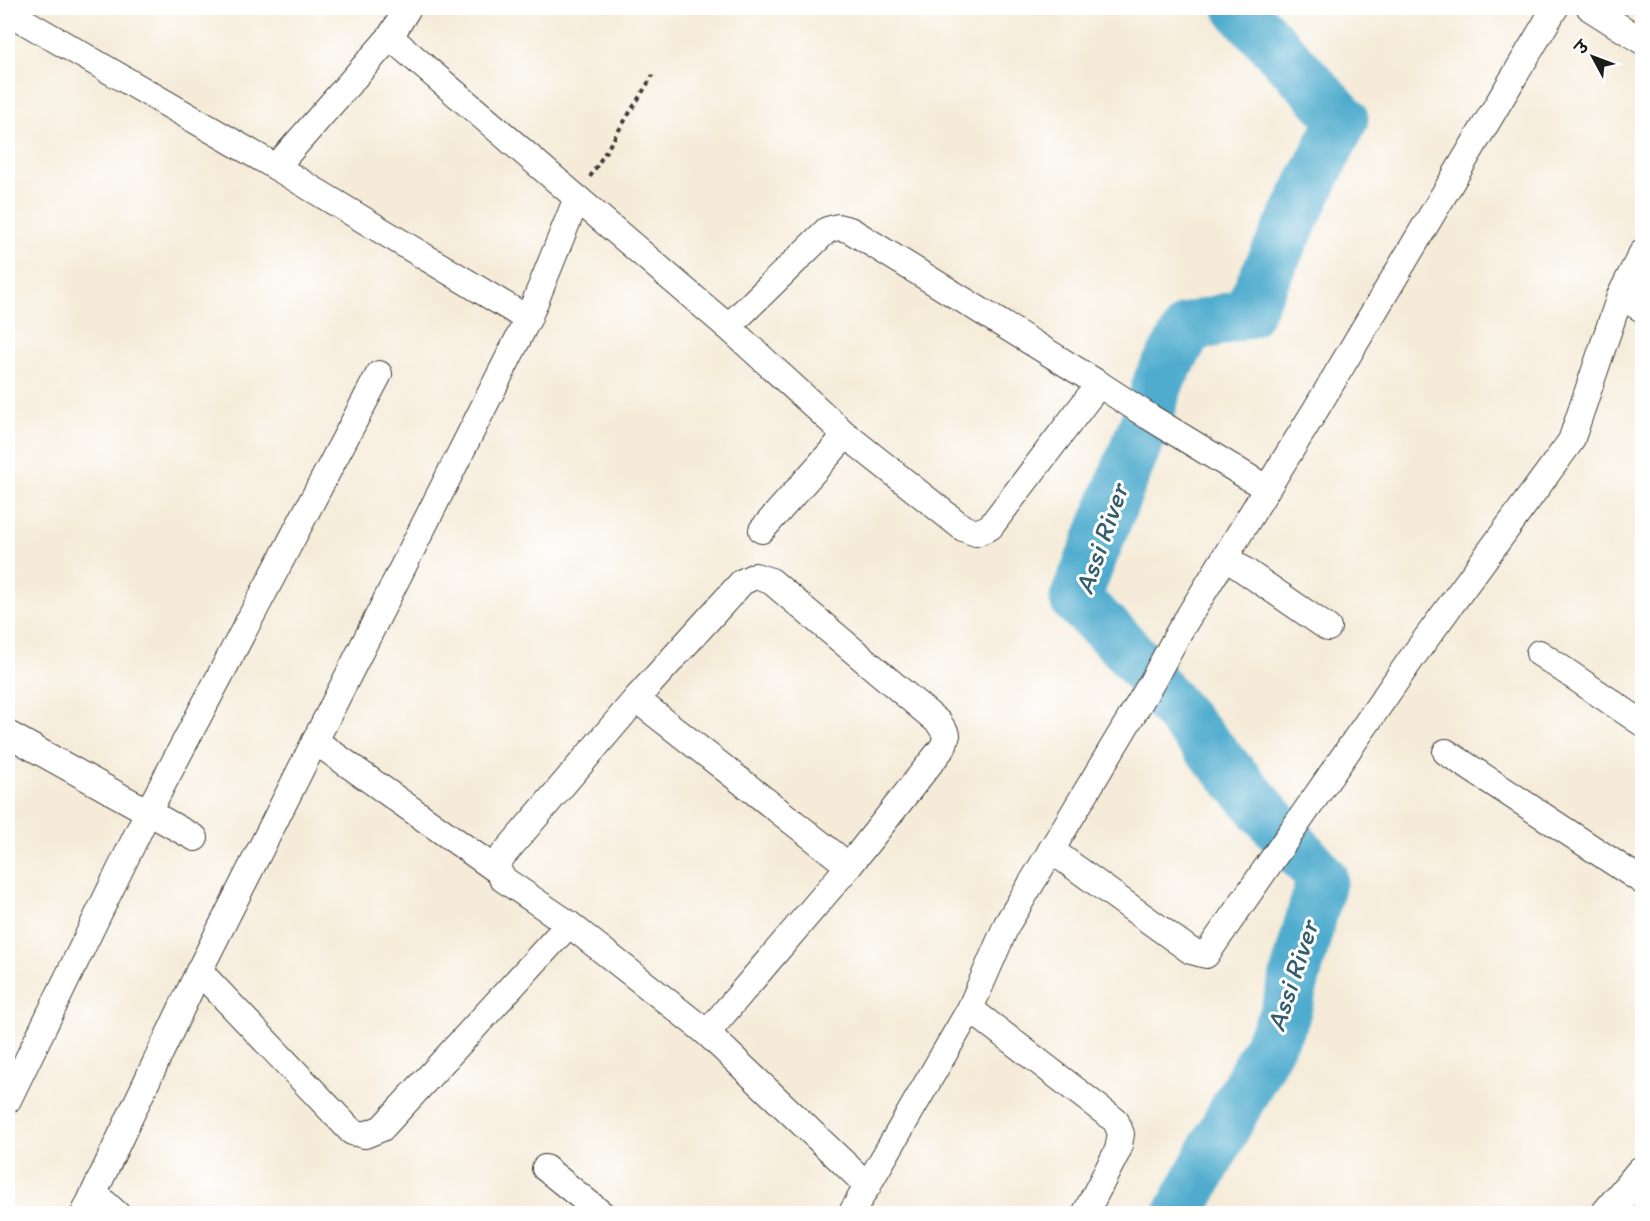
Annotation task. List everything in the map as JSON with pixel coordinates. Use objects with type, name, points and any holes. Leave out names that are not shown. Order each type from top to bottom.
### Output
[{"type":"street","points":[[276,166],[390,37],[408,8]]},
{"type":"street","points":[[851,1214],[970,1010],[1006,924],[1555,8]]},
{"type":"street","points":[[1590,8],[1642,41]]},
{"type":"street","points":[[10,11],[276,166],[528,319]]},
{"type":"street","points":[[390,37],[728,327],[846,435],[963,528],[976,533],[990,527],[1099,384]]},
{"type":"street","points":[[117,1214],[89,1203],[199,971],[528,319],[577,198]]},
{"type":"street","points":[[728,327],[827,230],[838,227],[850,230],[1266,488]]},
{"type":"street","points":[[1051,850],[1191,951],[1206,955],[1414,655],[1571,441],[1620,296],[1642,253]]},
{"type":"street","points":[[1620,296],[1642,309]]},
{"type":"street","points":[[8,1100],[148,812],[379,374]]},
{"type":"street","points":[[762,530],[846,435]]},
{"type":"street","points":[[1226,557],[1328,628]]},
{"type":"street","points":[[498,871],[499,860],[636,699],[742,582],[755,576],[771,581],[938,722],[946,735],[943,747],[849,866],[707,1033]]},
{"type":"street","points":[[1539,653],[1642,723]]},
{"type":"street","points":[[636,699],[849,866]]},
{"type":"street","points":[[8,734],[195,838]]},
{"type":"street","points":[[315,741],[498,871],[503,879],[569,924],[707,1033],[868,1186]]},
{"type":"street","points":[[1446,752],[1642,881]]},
{"type":"street","points":[[199,971],[352,1132],[365,1135],[382,1128],[569,924]]},
{"type":"street","points":[[970,1010],[1116,1120],[1121,1134],[1118,1150],[1085,1214]]},
{"type":"street","points":[[545,1168],[602,1214]]},
{"type":"street","points":[[1607,1214],[1642,1172]]},
{"type":"path","points":[[577,198],[653,75]]},
{"type":"waterway","name":"Assi River","points":[[1179,1214],[1284,1017],[1322,878],[1119,641],[1075,599],[1148,416],[1159,380],[1189,328],[1247,313],[1343,119],[1239,8]]}]
